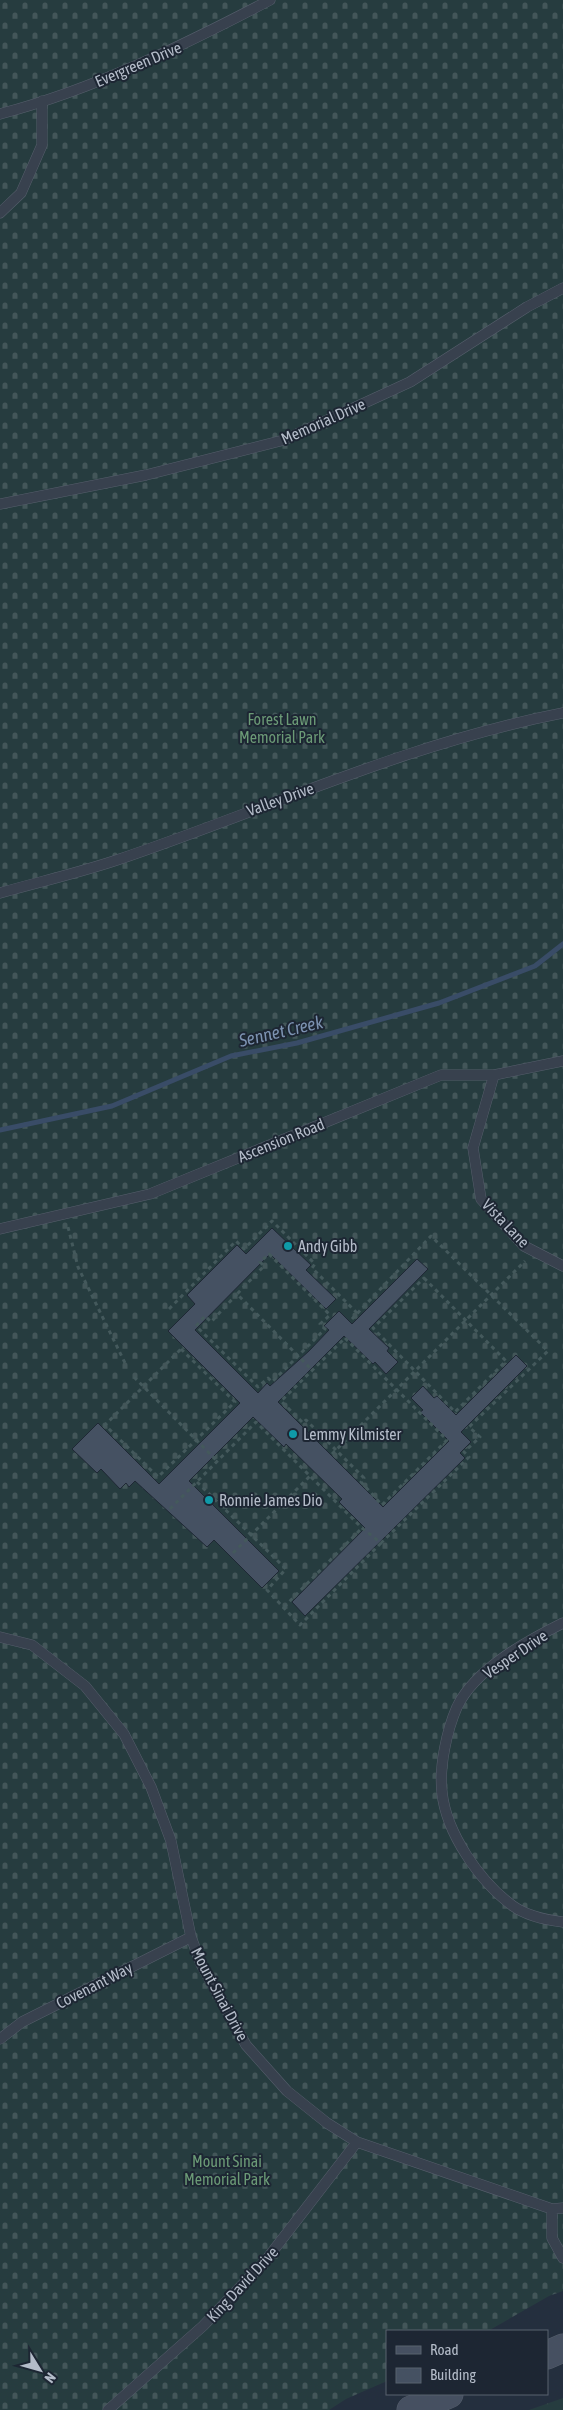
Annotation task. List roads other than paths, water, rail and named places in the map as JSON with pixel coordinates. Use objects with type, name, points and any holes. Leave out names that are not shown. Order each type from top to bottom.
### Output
[{"type":"street","points":[[548,2354],[563,2348]]},
{"type":"street","points":[[411,2410],[447,2395]]},
{"type":"lane","name":"Evergreen Drive","points":[[0,114],[42,101],[182,47],[270,0]]},
{"type":"lane","points":[[0,213],[21,193],[42,144],[42,101]]},
{"type":"lane","name":"Memorial Drive","points":[[0,504],[146,475],[284,440],[410,382],[527,307],[563,288]]},
{"type":"lane","name":"Valley Drive","points":[[0,894],[116,860],[338,777],[519,722],[563,713]]},
{"type":"lane","name":"Ascension Road","points":[[0,1229],[150,1194],[441,1075],[494,1075],[563,1061]]},
{"type":"lane","name":"Vista Lane","points":[[494,1075],[473,1148],[480,1199],[524,1246],[563,1266]]},
{"type":"lane","name":"Vesper Drive","points":[[563,1623],[534,1638],[484,1671],[458,1705],[444,1746],[442,1792],[457,1842],[484,1878],[513,1906],[542,1919],[563,1922]]},
{"type":"lane","name":"Mount Sinai Drive","points":[[0,1637],[32,1646],[85,1686],[124,1734],[151,1787],[171,1841],[191,1936],[201,1964],[246,2045],[287,2091],[327,2122],[357,2142],[552,2209],[563,2208]]},
{"type":"lane","name":"Covenant Way","points":[[0,2039],[31,2018],[191,1936]]},
{"type":"lane","name":"King David Drive","points":[[108,2410],[203,2326],[266,2260],[357,2142]]},
{"type":"lane","points":[[552,2209],[552,2238],[563,2258]]},
{"type":"waterway","name":"Sennet Creek","points":[[0,1130],[112,1106],[231,1056],[297,1043],[439,1003],[535,966],[563,944]]},
{"type":"place","name":"Andy Gibb","points":[[288,1246]]},
{"type":"place","name":"Lemmy Kilmister","points":[[293,1434]]},
{"type":"place","name":"Ronnie James Dio","points":[[209,1500]]},
{"type":"park label","name":"Forest Lawn Memorial Park","points":[[282,728]]},
{"type":"park label","name":"Mount Sinai Memorial Park","points":[[227,2170]]}]
